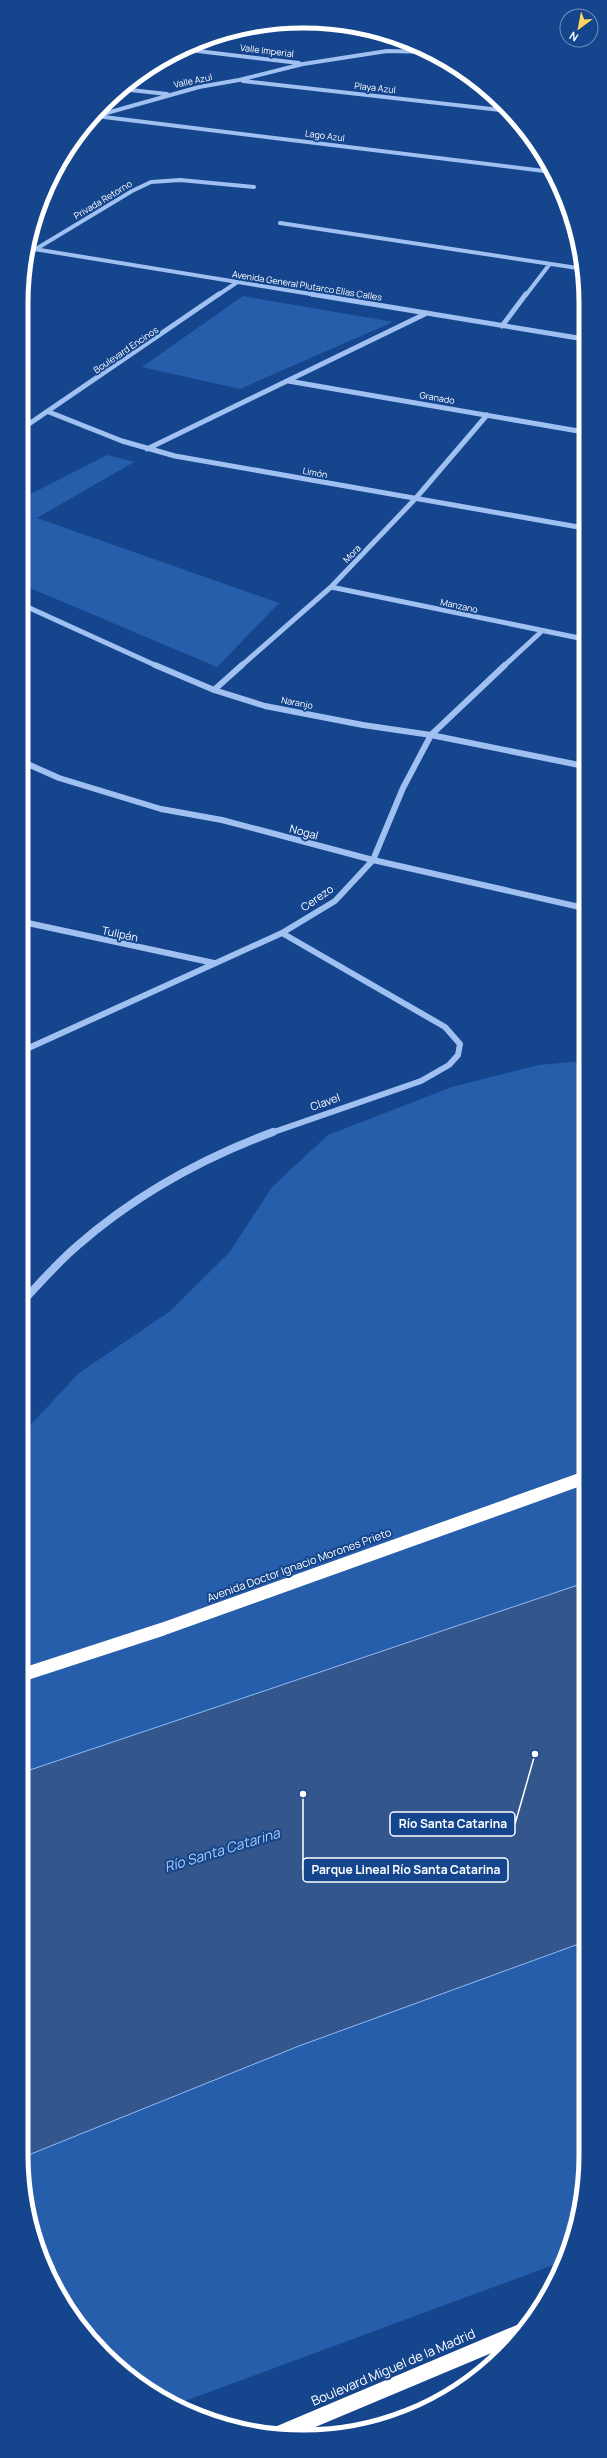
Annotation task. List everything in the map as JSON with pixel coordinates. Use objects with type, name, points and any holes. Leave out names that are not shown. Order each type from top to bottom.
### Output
[{"type":"highway","name":"Avenida Doctor Ignacio Morones Prieto","points":[[28,1673],[171,1626],[579,1480]]},
{"type":"highway","name":"Boulevard Miguel de la Madrid","points":[[290,2429],[511,2336]]},
{"type":"street","name":"Valle Imperial","points":[[194,51],[303,64]]},
{"type":"street","points":[[303,64],[387,51],[415,52]]},
{"type":"street","name":"Valle Azul","points":[[104,114],[171,94],[239,80],[303,64]]},
{"type":"street","name":"Playa Azul","points":[[239,80],[499,110]]},
{"type":"street","points":[[130,90],[171,94]]},
{"type":"street","name":"Lago Azul","points":[[101,117],[545,171]]},
{"type":"street","name":"Privada Retorno","points":[[33,252],[132,191],[151,182],[180,180],[254,187]]},
{"type":"street","points":[[280,223],[577,268]]},
{"type":"street","name":"Avenida General Plutarco Elías Calles","points":[[33,249],[579,338]]},
{"type":"street","points":[[502,326],[549,265]]},
{"type":"street","name":"Boulevard Encinos","points":[[28,425],[236,283]]},
{"type":"street","points":[[147,449],[427,313]]},
{"type":"street","name":"Granado","points":[[288,381],[579,431]]},
{"type":"street","name":"Limón","points":[[49,412],[147,449],[197,460],[579,527]]},
{"type":"street","name":"Mora","points":[[214,690],[331,587],[416,498],[487,415]]},
{"type":"street","name":"Manzano","points":[[331,587],[579,638]]},
{"type":"street","name":"Naranjo","points":[[28,608],[89,638],[214,690],[265,706],[363,725],[431,735],[579,765]]},
{"type":"street","name":"Cerezo","points":[[28,1048],[282,933],[335,900],[373,860],[403,788],[431,735],[542,631]]},
{"type":"street","name":"Nogal","points":[[28,764],[59,778],[161,809],[222,820],[373,860],[579,907]]},
{"type":"street","name":"Tulipán","points":[[28,923],[214,963]]},
{"type":"street","name":"Clavel","points":[[28,1296],[78,1244],[126,1207],[179,1174],[237,1146],[339,1108],[418,1083],[445,1068],[457,1056],[460,1044],[445,1028],[282,933]]},
{"type":"shaded area","points":[[243,296],[393,322],[240,389],[142,367]]},
{"type":"shaded area","points":[[107,455],[134,462],[37,518],[279,603],[217,667],[28,587],[28,495]]},
{"type":"shaded area","points":[[579,1061],[579,2154],[577,2190],[570,2226],[556,2264],[182,2402],[150,2384],[122,2362],[96,2336],[74,2308],[49,2260],[37,2226],[30,2190],[28,2154],[28,1428],[79,1373],[169,1312],[229,1253],[272,1187],[328,1135],[452,1087],[539,1065]]},
{"type":"water","name":"Río Santa Catarina","points":[[579,1585],[579,1944],[299,2046],[28,2155],[28,1771]]},
{"type":"place","name":"Río Santa Catarina","points":[[535,1754]]},
{"type":"place","name":"Parque Lineal Río Santa Catarina","points":[[303,1794]]}]
